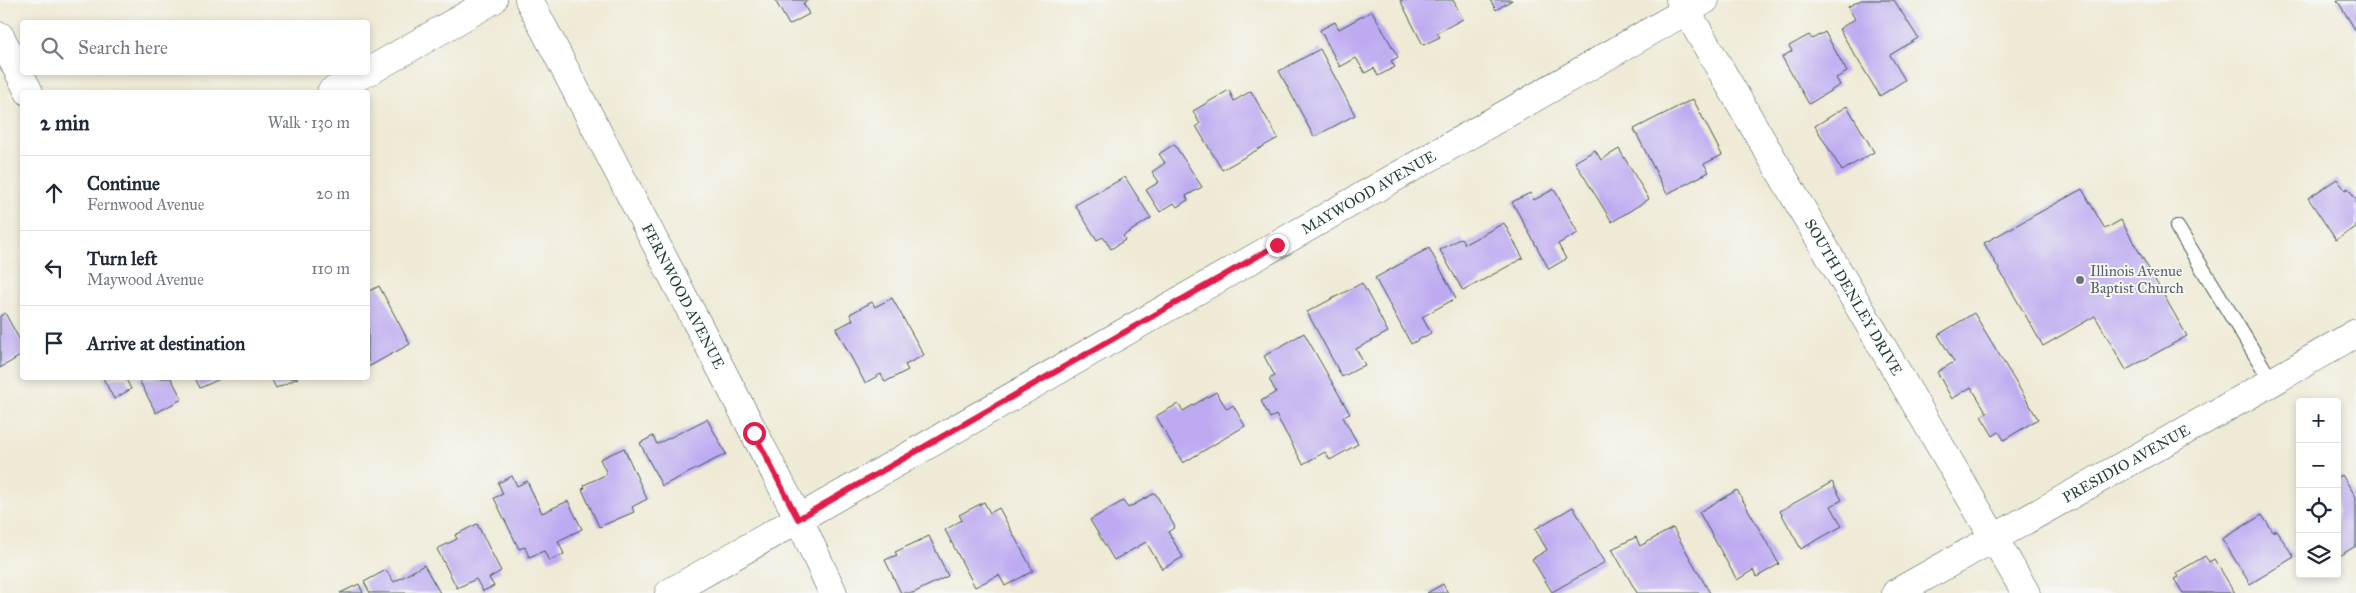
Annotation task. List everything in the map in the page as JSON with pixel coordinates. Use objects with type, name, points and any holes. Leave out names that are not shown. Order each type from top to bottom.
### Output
[{"type":"street","points":[[370,70],[493,0]]},
{"type":"street","name":"FERNWOOD AVENUE","points":[[529,0],[798,519],[833,593]]},
{"type":"street","name":"MAYWOOD AVENUE","points":[[669,593],[1691,4]]},
{"type":"street","name":"SOUTH DENLEY DRIVE","points":[[1691,4],[2026,593]]},
{"type":"street","points":[[0,36],[20,75]]},
{"type":"street","points":[[20,75],[28,90]]},
{"type":"street","points":[[335,90],[362,75]]},
{"type":"street","name":"PRESIDIO AVENUE","points":[[1896,593],[2356,333]]},
{"type":"lane","points":[[2177,227],[2272,382]]},
{"type":"building","points":[[775,0],[809,0],[803,3],[809,14],[789,25]]},
{"type":"building","points":[[1400,0],[1453,0],[1463,19],[1437,33],[1440,37],[1423,45]]},
{"type":"building","points":[[1490,0],[1512,0],[1496,10]]},
{"type":"building","points":[[1861,0],[1894,0],[1918,38],[1890,55],[1905,80],[1880,96],[1839,29],[1855,19],[1848,7]]},
{"type":"building","points":[[2337,0],[2356,0],[2356,31]]},
{"type":"building","points":[[1372,11],[1398,57],[1391,61],[1395,67],[1378,76],[1374,68],[1365,73],[1356,58],[1340,67],[1320,30],[1335,22],[1339,29]]},
{"type":"building","points":[[1825,32],[1847,72],[1836,78],[1840,85],[1809,104],[1782,57],[1792,51],[1789,46],[1809,35],[1812,39]]},
{"type":"building","points":[[1320,49],[1355,115],[1314,137],[1279,71]]},
{"type":"building","points":[[1229,90],[1234,101],[1251,91],[1278,138],[1222,170],[1196,126],[1200,124],[1193,111]]},
{"type":"building","points":[[1693,99],[1722,155],[1704,164],[1709,172],[1667,194],[1634,129]]},
{"type":"building","points":[[1847,106],[1874,152],[1842,171],[1815,126]]},
{"type":"building","points":[[1174,144],[1202,187],[1186,196],[1188,200],[1177,207],[1174,203],[1160,212],[1146,190],[1159,182],[1152,172],[1165,163],[1159,154]]},
{"type":"building","points":[[1619,149],[1649,199],[1612,222],[1575,162],[1595,150],[1601,160]]},
{"type":"building","points":[[1125,177],[1151,218],[1123,236],[1125,240],[1111,249],[1103,237],[1097,240],[1075,205]]},
{"type":"building","points":[[2337,179],[2345,190],[2348,188],[2356,199],[2356,227],[2336,240],[2308,198]]},
{"type":"building","points":[[1554,189],[1578,233],[1558,244],[1566,259],[1549,269],[1512,202],[1530,193],[1534,200]]},
{"type":"building","name":"Illinois Avenue Baptist Church","points":[[2082,189],[2105,229],[2121,220],[2187,336],[2126,370],[2095,316],[2043,346],[1984,243]]},
{"type":"building","points":[[1504,223],[1523,258],[1463,291],[1440,250],[1461,238],[1465,244]]},
{"type":"building","points":[[1429,248],[1456,298],[1422,317],[1431,333],[1411,344],[1375,278]]},
{"type":"building","points":[[1362,283],[1388,332],[1356,349],[1365,365],[1342,377],[1307,312]]},
{"type":"building","points":[[379,286],[410,344],[370,366],[370,291]]},
{"type":"building","points":[[892,298],[924,355],[905,365],[908,370],[885,382],[881,374],[865,383],[836,329],[853,320],[850,314],[872,302],[875,307]]},
{"type":"building","points":[[5,313],[20,340],[20,356],[0,368],[0,316]]},
{"type":"building","points":[[1974,313],[2038,419],[2004,440],[1999,432],[1993,436],[1981,416],[1987,413],[1971,387],[1952,399],[1937,372],[1954,362],[1938,335]]},
{"type":"building","points":[[1304,333],[1350,414],[1343,417],[1358,444],[1330,460],[1325,452],[1303,464],[1276,415],[1270,418],[1261,401],[1276,392],[1269,379],[1275,376],[1264,356]]},
{"type":"building","points":[[104,380],[126,380],[131,389],[114,399]]},
{"type":"building","points":[[139,380],[172,380],[182,399],[156,413]]},
{"type":"building","points":[[196,380],[218,380],[200,388]]},
{"type":"building","points":[[272,380],[294,380],[276,388]]},
{"type":"building","points":[[1216,392],[1227,409],[1233,405],[1245,426],[1183,463],[1156,416],[1178,404],[1183,411]]},
{"type":"building","points":[[707,419],[726,454],[662,486],[640,443],[653,436],[657,444]]},
{"type":"building","points":[[624,448],[647,499],[632,507],[634,512],[599,527],[582,489],[585,488],[584,485],[607,474],[600,459]]},
{"type":"building","points":[[512,476],[517,486],[527,481],[542,513],[568,501],[582,529],[558,541],[564,554],[549,561],[544,551],[529,557],[525,547],[519,549],[494,498],[503,494],[498,483]]},
{"type":"building","points":[[2341,476],[2356,497],[2356,546],[2341,555],[2341,488]]},
{"type":"building","points":[[1832,482],[1842,500],[1831,506],[1842,526],[1801,549],[1780,511]]},
{"type":"building","points":[[1737,490],[1779,564],[1757,577],[1753,570],[1737,580],[1699,512]]},
{"type":"building","points":[[1155,493],[1175,527],[1168,532],[1183,557],[1162,569],[1146,542],[1114,560],[1090,520],[1123,501],[1128,508]]},
{"type":"building","points":[[984,502],[990,513],[999,508],[1033,571],[1005,586],[999,575],[975,587],[945,530],[962,520],[959,515]]},
{"type":"building","points":[[1573,507],[1605,562],[1552,592],[1532,559],[1547,550],[1535,529]]},
{"type":"building","points":[[2262,515],[2273,532],[2276,530],[2294,557],[2250,584],[2222,539]]},
{"type":"building","points":[[477,524],[501,571],[489,578],[494,586],[483,591],[476,579],[457,588],[437,549],[457,539],[455,535]]},
{"type":"building","points":[[1673,528],[1710,593],[1637,593],[1612,549],[1636,537],[1640,546]]},
{"type":"building","points":[[929,536],[948,576],[913,593],[901,593],[885,560],[897,555],[895,552]]},
{"type":"building","points":[[2205,556],[2209,562],[2214,559],[2235,593],[2183,593],[2174,579],[2178,577],[2176,573]]},
{"type":"building","points":[[424,565],[440,593],[370,593],[364,582],[386,570],[394,582]]},
{"type":"building","points":[[359,584],[363,593],[340,593]]},
{"type":"building","points":[[1443,584],[1448,593],[1427,593]]},
{"type":"place","name":"Illinois Avenue Baptist Church","points":[[2080,280]]},
{"type":"route","points":[[754,433],[798,519],[1277,245]]}]
